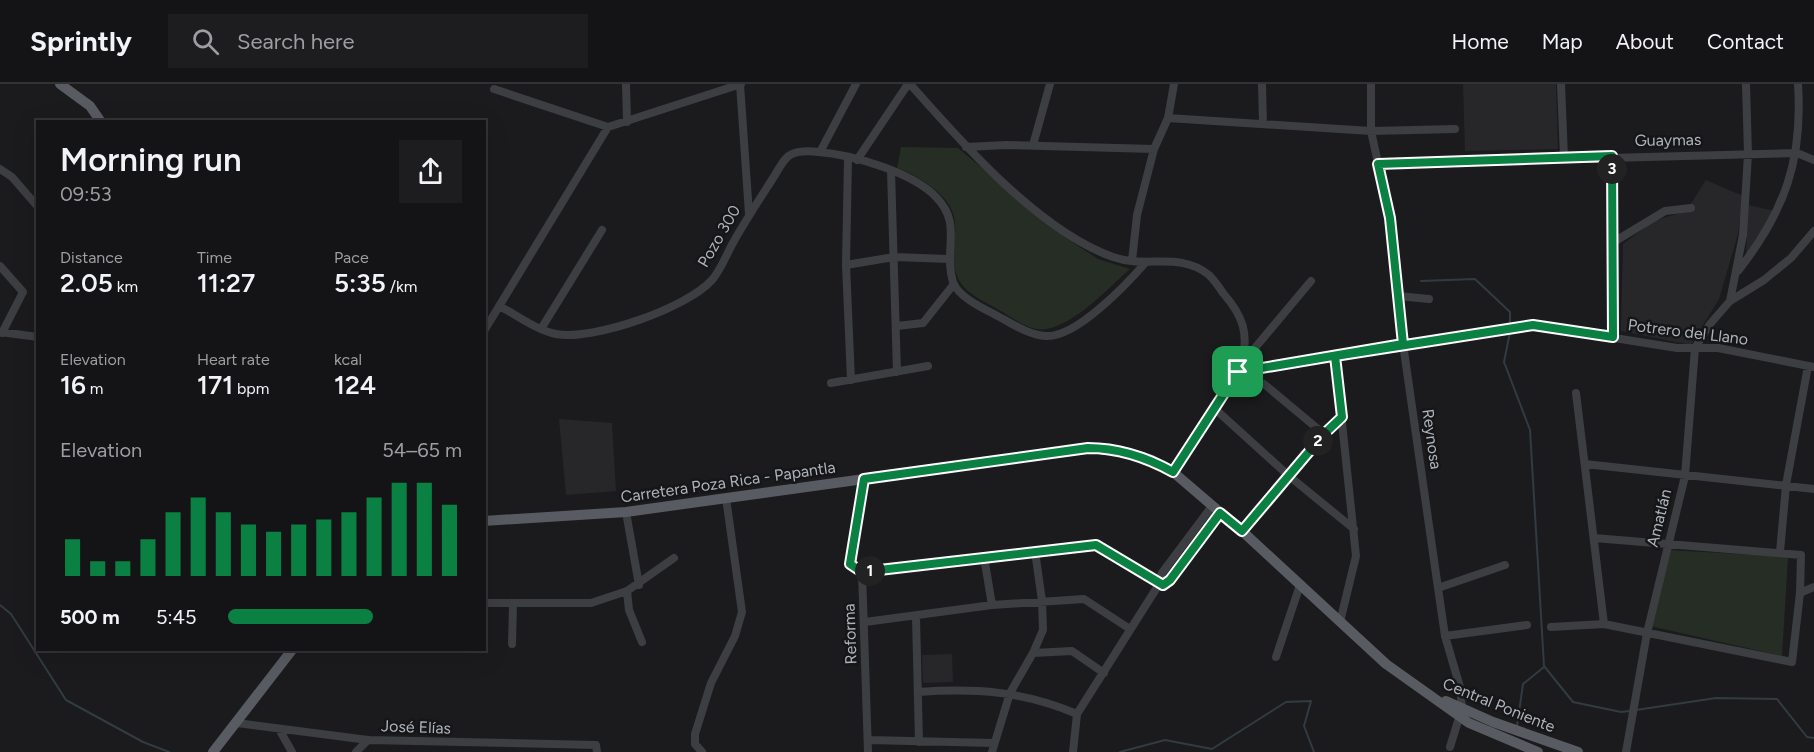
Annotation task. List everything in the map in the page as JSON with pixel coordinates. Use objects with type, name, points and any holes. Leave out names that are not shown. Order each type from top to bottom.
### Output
[{"type":"main road","points":[[60,84],[90,106],[99,120]]},
{"type":"main road","name":"Carretera Poza Rica - Papantla","points":[[486,521],[626,512],[1088,448],[1125,452],[1152,460],[1173,472],[1242,531],[1386,664],[1427,692]]},
{"type":"main road","points":[[213,752],[291,651]]},
{"type":"main road","name":"Central Poniente","points":[[1427,692],[1490,734],[1536,751]]},
{"type":"main road","name":"Central Poniente","points":[[1461,713],[1578,752]]},
{"type":"street","points":[[626,84],[627,122]]},
{"type":"street","points":[[494,89],[608,127],[741,84],[749,214]]},
{"type":"street","points":[[820,152],[856,84]]},
{"type":"street","points":[[851,380],[846,265],[853,159],[909,84],[966,147],[1054,224],[1103,253],[1132,261],[1182,261],[1209,275],[1235,307],[1245,326],[1246,343],[1240,368]]},
{"type":"street","points":[[1033,146],[1050,84]]},
{"type":"street","points":[[1132,261],[1137,215],[1154,148],[1168,118],[1174,84]]},
{"type":"street","points":[[1262,84],[1263,124]]},
{"type":"street","name":"Reynosa","points":[[1371,84],[1371,132],[1390,218],[1403,344],[1438,588],[1446,636],[1460,687],[1461,713]]},
{"type":"street","points":[[1561,84],[1564,157]]},
{"type":"street","points":[[1730,301],[1737,271],[1748,154],[1746,84]]},
{"type":"street","points":[[1737,271],[1777,211],[1797,153],[1798,84]]},
{"type":"street","points":[[1168,118],[1371,132],[1455,129]]},
{"type":"street","points":[[486,328],[608,127]]},
{"type":"street","points":[[966,147],[1154,148]]},
{"type":"street","name":"Pozo 300","points":[[499,306],[541,329],[556,334],[581,335],[656,314],[684,300],[712,280],[749,214],[792,154],[820,152],[853,159],[916,180],[950,213],[952,231],[949,259]]},
{"type":"street","name":"Guaymas","points":[[1378,164],[1564,157],[1797,153],[1814,160]]},
{"type":"street","points":[[1612,156],[1613,337]]},
{"type":"street","points":[[0,169],[12,177],[36,205]]},
{"type":"street","points":[[891,171],[897,372]]},
{"type":"street","points":[[1612,243],[1665,212],[1691,208]]},
{"type":"street","points":[[541,329],[602,230]]},
{"type":"street","points":[[1695,348],[1710,324],[1730,301],[1764,280],[1791,258],[1814,231]]},
{"type":"street","points":[[846,265],[894,257],[949,259],[954,284],[980,307],[1034,334],[1048,336],[1061,334],[1074,326],[1126,286],[1146,262]]},
{"type":"street","points":[[0,266],[23,292],[1,333],[36,337]]},
{"type":"street","points":[[1173,472],[1240,368],[1311,281]]},
{"type":"street","points":[[897,326],[923,323],[954,284]]},
{"type":"street","points":[[1398,296],[1429,299]]},
{"type":"street","name":"Potrero del Llano","points":[[1240,368],[1335,356],[1533,325],[1677,348],[1718,348],[1811,367]]},
{"type":"street","name":"Amatlán","points":[[1626,752],[1647,633],[1685,476],[1695,348]]},
{"type":"street","points":[[1335,356],[1356,556],[1340,621]]},
{"type":"street","points":[[831,383],[928,366]]},
{"type":"street","points":[[1780,552],[1786,485],[1811,367]]},
{"type":"street","points":[[1264,384],[1324,434]]},
{"type":"street","points":[[1576,393],[1604,624]]},
{"type":"street","points":[[1214,408],[1289,476],[1354,529]]},
{"type":"street","points":[[1242,531],[1324,434],[1342,417]]},
{"type":"street","points":[[1585,464],[1814,489]]},
{"type":"street","name":"Reforma","points":[[864,479],[850,564],[862,572],[868,752]]},
{"type":"street","points":[[702,752],[693,748],[695,734],[711,683],[735,636],[742,612],[726,498]]},
{"type":"street","points":[[1160,585],[1162,573],[1182,546],[1216,509]]},
{"type":"street","points":[[1073,752],[1077,714],[1130,629],[1160,585],[1190,553],[1216,509]]},
{"type":"street","points":[[626,512],[639,585]]},
{"type":"street","points":[[1551,627],[1604,624],[1792,662],[1800,593],[1801,555],[1594,538]]},
{"type":"street","points":[[862,572],[1096,545],[1160,585]]},
{"type":"street","points":[[1182,546],[1190,553]]},
{"type":"street","points":[[868,740],[993,748],[1010,693],[1033,653],[1043,630],[1042,601],[1035,551]]},
{"type":"street","points":[[984,557],[992,605]]},
{"type":"street","points":[[486,603],[591,603],[639,585],[674,558]]},
{"type":"street","points":[[1438,588],[1505,565]]},
{"type":"street","points":[[1276,657],[1300,585]]},
{"type":"street","points":[[1800,593],[1814,587]]},
{"type":"street","points":[[627,591],[629,610],[642,642]]},
{"type":"street","points":[[865,622],[916,617],[992,605],[1084,599],[1130,629]]},
{"type":"street","points":[[512,644],[513,603]]},
{"type":"street","points":[[916,617],[919,742]]},
{"type":"street","points":[[1446,636],[1527,625]]},
{"type":"street","points":[[1033,653],[1072,651],[1104,672]]},
{"type":"street","points":[[918,692],[965,688],[1010,693],[1046,701],[1077,714]]},
{"type":"street","points":[[1450,747],[1461,713]]},
{"type":"street","name":"José Elías","points":[[237,723],[368,740],[596,748]]},
{"type":"street","points":[[279,729],[292,752]]},
{"type":"street","points":[[356,752],[368,740]]},
{"type":"street","points":[[416,743],[422,752]]},
{"type":"shaded area","points":[[1463,84],[1556,84],[1558,149],[1465,151]]},
{"type":"shaded area","points":[[901,147],[958,148],[1066,238],[1098,259],[1130,269],[1099,298],[1061,324],[1048,329],[1036,329],[1022,324],[977,298],[962,285],[954,267],[955,222],[952,211],[933,188],[916,176],[897,168]]},
{"type":"shaded area","points":[[1706,180],[1743,196],[1738,234],[1719,299],[1691,345],[1621,331],[1623,244],[1654,221],[1693,209],[1690,205]]},
{"type":"shaded area","points":[[1748,205],[1775,211],[1746,258]]},
{"type":"shaded area","points":[[559,419],[612,423],[616,491],[566,495]]},
{"type":"shaded area","points":[[1670,550],[1788,557],[1782,656],[1650,626]]},
{"type":"shaded area","points":[[952,654],[953,682],[923,683],[922,655]]},
{"type":"waterway","points":[[1421,281],[1475,279],[1510,312],[1510,327]]},
{"type":"waterway","points":[[1510,332],[1504,362],[1530,430],[1544,666],[1573,702],[1621,712],[1630,711]]},
{"type":"waterway","points":[[0,605],[11,614],[66,700],[143,742],[169,752]]},
{"type":"waterway","points":[[1517,726],[1523,684],[1544,667]]},
{"type":"waterway","points":[[1636,710],[1716,698],[1777,699],[1807,737],[1814,738]]},
{"type":"waterway","points":[[1120,752],[1165,740],[1212,749],[1286,702],[1311,701],[1304,726],[1314,752]]},
{"type":"route","points":[[1612,156],[1613,337],[1533,325],[1335,356],[1342,417],[1324,434],[1242,531],[1220,513],[1170,580],[1163,585],[1096,545],[862,572],[850,564],[864,479],[1088,448],[1125,452],[1152,460],[1173,472],[1238,372],[1403,344],[1390,218],[1378,164],[1612,156]]}]
